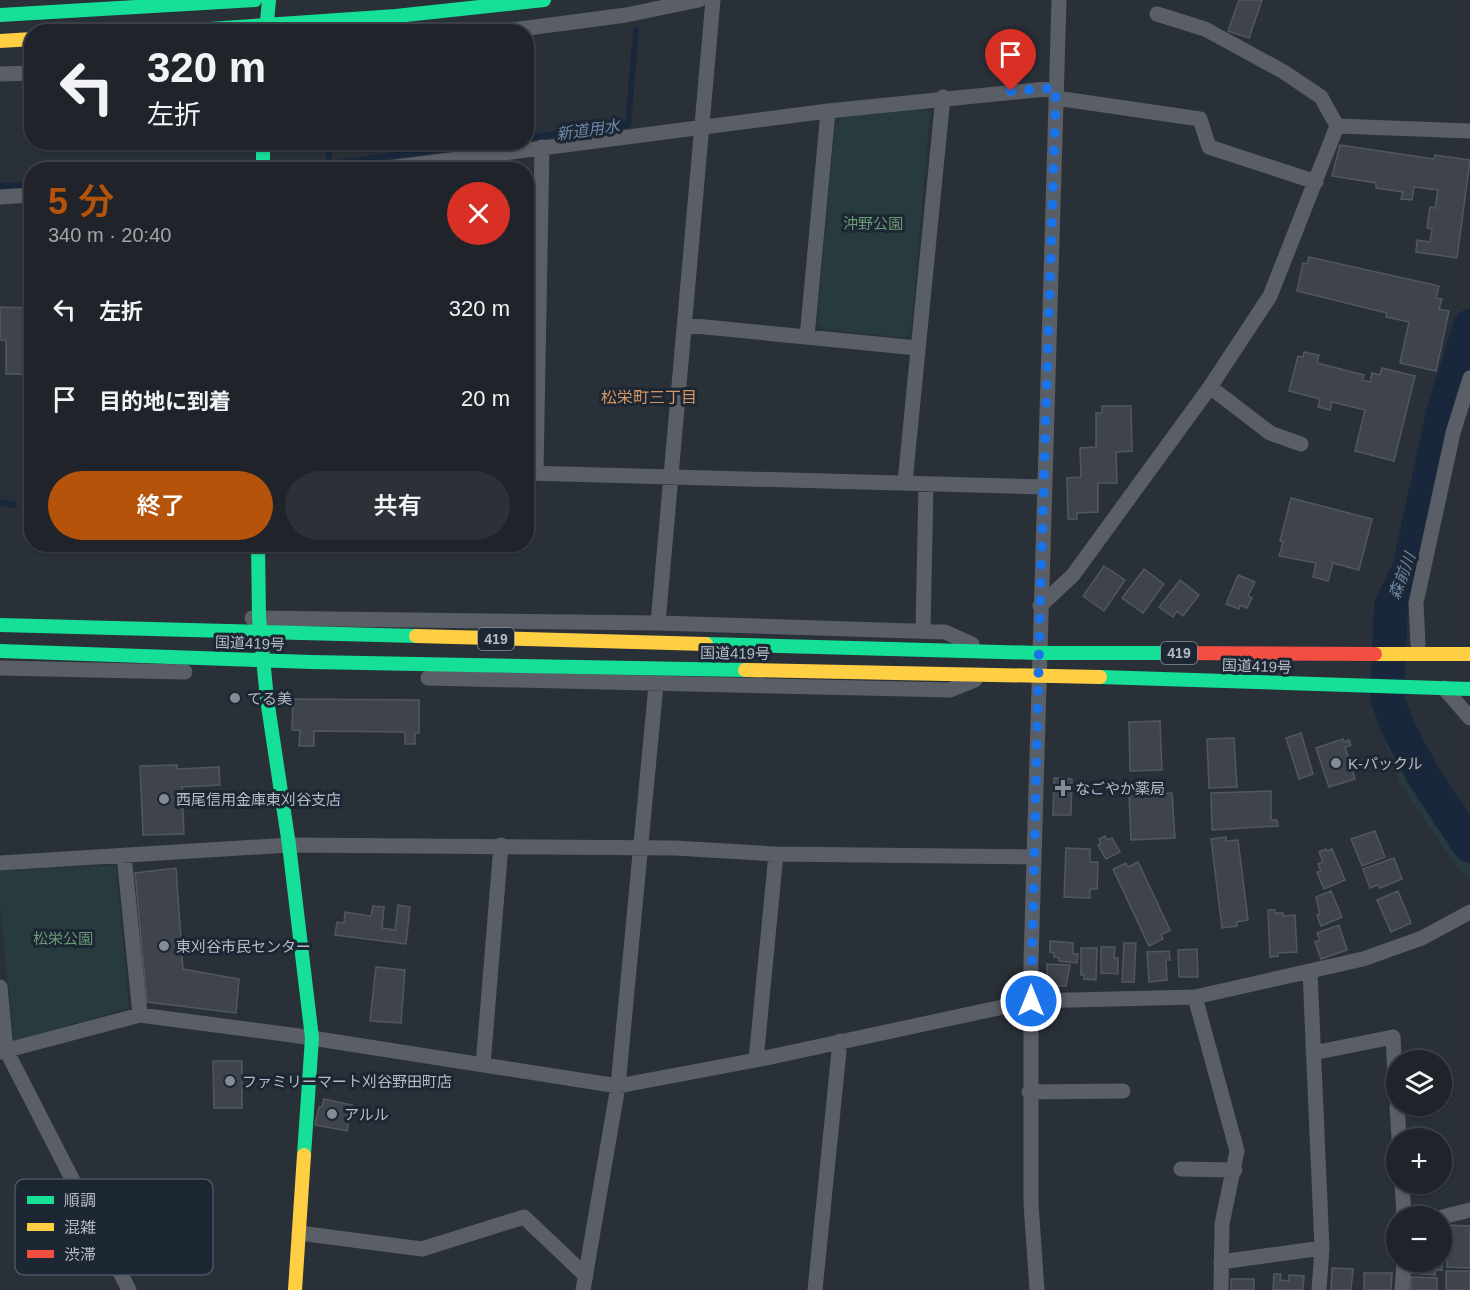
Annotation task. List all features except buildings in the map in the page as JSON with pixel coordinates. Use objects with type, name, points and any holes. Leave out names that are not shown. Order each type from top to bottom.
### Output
[{"type":"main road","points":[[0,15],[255,0]]},
{"type":"main road","points":[[267,24],[269,0]]},
{"type":"main road","points":[[278,24],[396,16],[544,0]]},
{"type":"main road","points":[[0,41],[24,40]]},
{"type":"main road","points":[[258,552],[263,667],[289,845],[312,1038],[296,1290]]},
{"type":"main road","name":"国道419号","points":[[0,625],[260,625],[1040,653],[1396,652],[1470,654]]},
{"type":"main road","name":"国道419号","points":[[0,651],[263,667],[989,674],[1470,689]]},
{"type":"street","points":[[534,27],[626,15],[699,0]]},
{"type":"street","points":[[658,623],[713,0]]},
{"type":"street","points":[[1037,1290],[1031,1204],[1029,1092],[1040,606],[1059,0]]},
{"type":"street","points":[[1040,606],[1073,575],[1210,387],[1270,296],[1337,126],[1321,97],[1284,72],[1205,29],[1157,14]]},
{"type":"street","points":[[0,75],[24,74]]},
{"type":"street","points":[[534,148],[943,97],[1056,93],[1200,119],[1209,147],[1316,182]]},
{"type":"street","points":[[905,482],[943,97]]},
{"type":"street","points":[[807,337],[828,111]]},
{"type":"street","points":[[1337,126],[1470,131]]},
{"type":"street","points":[[534,392],[543,147]]},
{"type":"street","points":[[442,162],[523,150]]},
{"type":"street","points":[[0,197],[24,196]]},
{"type":"street","points":[[685,326],[917,348]]},
{"type":"street","points":[[1418,644],[1416,603],[1453,433],[1470,378]]},
{"type":"street","points":[[1210,387],[1270,433],[1301,444]]},
{"type":"street","points":[[534,473],[1045,487]]},
{"type":"street","points":[[923,631],[926,484]]},
{"type":"street","points":[[0,612],[260,625],[658,623],[923,631],[945,632],[992,652]]},
{"type":"street","points":[[0,668],[263,667],[656,685],[950,690],[989,674]]},
{"type":"street","points":[[584,1283],[618,1086],[656,685]]},
{"type":"street","points":[[1444,688],[1470,718]]},
{"type":"street","points":[[0,862],[289,845],[501,845],[776,854],[1034,857]]},
{"type":"street","points":[[483,1065],[501,845]]},
{"type":"street","points":[[756,1060],[776,854]]},
{"type":"street","points":[[124,855],[140,1015]]},
{"type":"street","points":[[3,1051],[140,1015],[312,1038],[618,1086],[756,1060],[1031,1001],[1194,997],[1363,959],[1422,938],[1470,912]]},
{"type":"street","points":[[1310,972],[1322,1248],[1319,1290]]},
{"type":"street","points":[[0,987],[3,1051],[70,1179]]},
{"type":"street","points":[[1194,997],[1237,1151],[1235,1170],[1222,1224],[1221,1290]]},
{"type":"street","points":[[1313,1053],[1393,1037],[1394,1050]]},
{"type":"street","points":[[814,1290],[840,1041]]},
{"type":"street","points":[[1029,1092],[1123,1091]]},
{"type":"street","points":[[1181,1169],[1235,1170]]},
{"type":"street","points":[[1452,1214],[1470,1210]]},
{"type":"street","points":[[299,1233],[422,1249],[524,1217],[584,1283]]},
{"type":"street","points":[[1221,1262],[1322,1248]]},
{"type":"street","points":[[1402,1290],[1403,1272]]},
{"type":"street","points":[[121,1275],[129,1290]]},
{"type":"green space","name":"沖野公園","points":[[925,106],[930,114],[911,333],[904,338],[822,329],[817,322],[835,124],[843,117]]},
{"type":"green space","points":[[1374,714],[1391,722],[1421,778],[1470,851],[1470,878],[1459,871],[1400,783]]},
{"type":"green space","name":"松栄公園","points":[[116,865],[129,1008],[14,1041],[0,904],[0,871]]},
{"type":"waterway","name":"新道用水","points":[[534,137],[628,125],[636,30]]},
{"type":"waterway","points":[[329,150],[329,158]]},
{"type":"waterway","name":"新道用水","points":[[344,162],[433,150]]},
{"type":"waterway","name":"新道用水","points":[[0,186],[24,185]]},
{"type":"waterway","name":"森前川","points":[[1470,326],[1443,413],[1409,569],[1391,606],[1387,697],[1397,726],[1423,775],[1470,846]]},
{"type":"waterway","points":[[0,502],[14,505]]},
{"type":"traffic: fast","points":[[0,15],[255,0]]},
{"type":"traffic: fast","points":[[267,24],[269,0]]},
{"type":"traffic: fast","points":[[281,24],[396,16],[544,0]]},
{"type":"traffic: fast","points":[[263,150],[263,162]]},
{"type":"traffic: fast","points":[[258,552],[259,617],[267,699],[289,845],[312,1038],[304,1155]]},
{"type":"traffic: fast","points":[[0,625],[416,636]]},
{"type":"traffic: fast","points":[[706,644],[1040,653],[1173,653]]},
{"type":"traffic: fast","points":[[0,651],[311,662],[745,670]]},
{"type":"traffic: fast","points":[[1100,677],[1470,689]]},
{"type":"traffic: slow","points":[[0,41],[24,40]]},
{"type":"traffic: slow","points":[[416,636],[706,644]]},
{"type":"traffic: slow","points":[[1375,654],[1470,654]]},
{"type":"traffic: slow","points":[[745,670],[1100,677]]},
{"type":"traffic: slow","points":[[295,1290],[304,1155]]},
{"type":"traffic: jam","points":[[1173,653],[1375,654]]},
{"type":"place","name":"てる美","points":[[235,698]]},
{"type":"place","name":"K-パックル","points":[[1336,763]]},
{"type":"place","name":"なごやか薬局","points":[[1063,788]]},
{"type":"place","name":"西尾信用金庫東刈谷支店","points":[[164,799]]},
{"type":"place","name":"東刈谷市民センター","points":[[164,946]]},
{"type":"place","name":"ファミリーマート刈谷野田町店","points":[[230,1081]]},
{"type":"place","name":"アルル","points":[[332,1114]]},
{"type":"district","name":"松栄町三丁目","points":[[649,397]]},
{"type":"route","points":[[1011,91],[1056,88],[1040,606],[1031,1001]]}]
